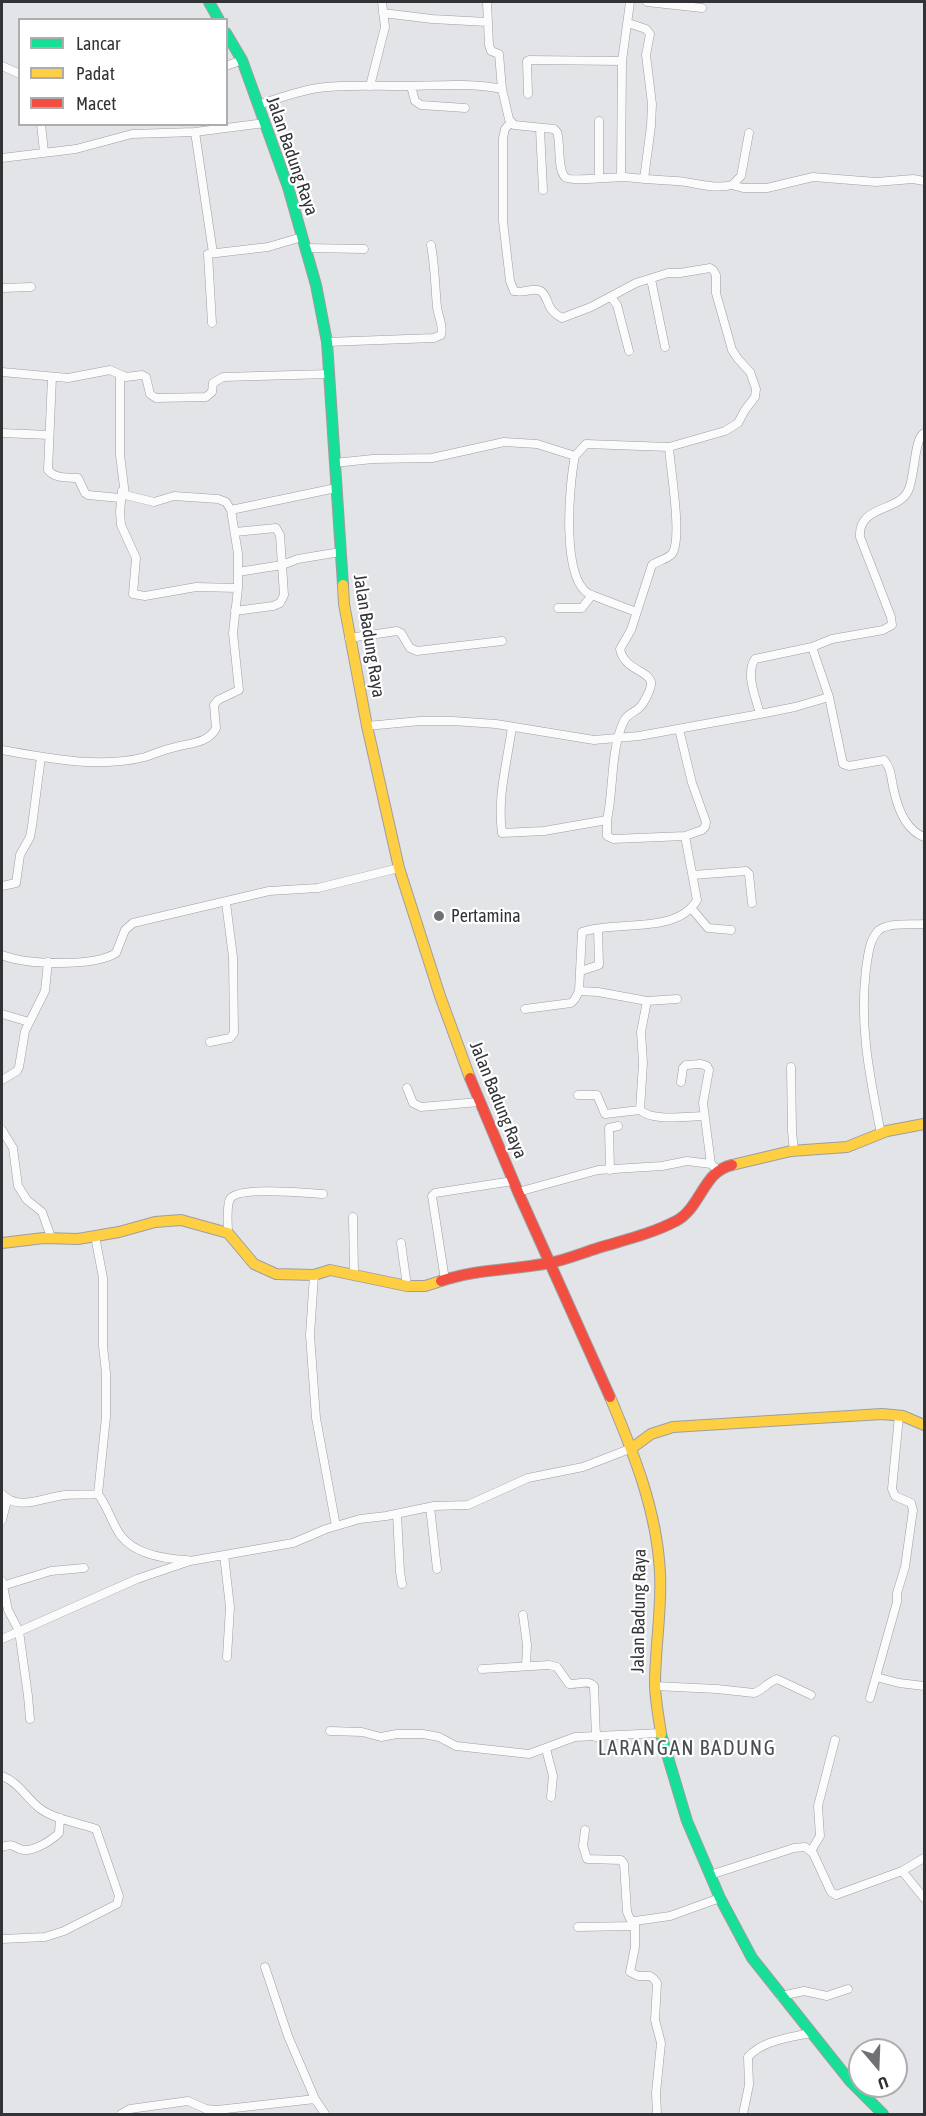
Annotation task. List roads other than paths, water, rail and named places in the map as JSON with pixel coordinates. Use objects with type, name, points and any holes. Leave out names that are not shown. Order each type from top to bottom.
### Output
[{"type":"main road","points":[[208,2],[218,18]]},
{"type":"main road","name":"Jalan Badung Raya","points":[[228,36],[242,60],[265,123],[288,188],[316,285],[327,342],[344,604],[367,726],[399,868],[440,996],[479,1102],[632,1448],[643,1480],[657,1540],[660,1583],[655,1686],[661,1733],[687,1821],[720,1898],[752,1958],[850,2081],[883,2115]]},
{"type":"main road","points":[[2,1243],[51,1237],[78,1239],[171,1220],[194,1223],[228,1233],[254,1264],[276,1274],[314,1275],[330,1270],[354,1273],[407,1286],[425,1286],[489,1270],[551,1263],[635,1238],[678,1220],[688,1212],[714,1167],[794,1150],[847,1147],[902,1127],[924,1124]]},
{"type":"main road","points":[[632,1448],[639,1440],[673,1427],[882,1414],[899,1416],[924,1425]]},
{"type":"street","points":[[370,86],[385,27],[382,2]]},
{"type":"street","points":[[488,2],[489,45],[491,51],[499,54],[502,89],[511,122],[521,127],[554,129],[557,132],[565,178],[576,180],[621,177],[712,186],[732,185],[743,188],[767,188],[813,177],[876,182],[913,179],[924,181]]},
{"type":"street","points":[[621,177],[622,61],[630,2]]},
{"type":"street","points":[[647,2],[702,8]]},
{"type":"street","points":[[383,13],[487,22]]},
{"type":"street","points":[[628,23],[646,29],[650,34],[646,55],[652,104],[644,179]]},
{"type":"street","points":[[228,65],[242,60]]},
{"type":"street","points":[[528,94],[527,61],[529,60],[622,61]]},
{"type":"street","points":[[2,66],[18,73]]},
{"type":"street","points":[[258,105],[314,89],[370,86],[486,86],[502,89]]},
{"type":"street","points":[[411,86],[415,102],[421,105],[465,108]]},
{"type":"street","points":[[598,177],[599,121]]},
{"type":"street","points":[[511,122],[505,129],[503,138],[503,221],[511,287],[518,293],[536,290],[543,292],[549,308],[562,318],[611,297],[636,283],[668,273],[710,268],[715,271],[716,293],[732,350],[750,372],[756,388],[755,398],[738,423],[725,431],[669,447],[586,444],[575,456],[571,476],[568,532],[578,582],[584,591],[636,612]]},
{"type":"street","points":[[2,158],[83,147],[132,134],[195,132],[265,123]]},
{"type":"street","points":[[41,126],[44,152]]},
{"type":"street","points":[[540,129],[543,190]]},
{"type":"street","points":[[195,132],[213,253]]},
{"type":"street","points":[[732,185],[741,176],[749,133]]},
{"type":"street","points":[[212,324],[208,255],[304,243],[364,249]]},
{"type":"street","points":[[327,342],[434,338],[441,335],[443,330],[437,308],[435,263],[431,245]]},
{"type":"street","points":[[651,279],[665,347]]},
{"type":"street","points":[[2,288],[32,287]]},
{"type":"street","points":[[611,297],[617,305],[628,351]]},
{"type":"street","points":[[2,372],[68,378],[110,370],[126,377],[142,375],[146,377],[150,394],[156,398],[206,397],[212,392],[213,383],[223,377],[329,374]]},
{"type":"street","points":[[2,750],[41,757],[104,762],[144,757],[207,739],[216,728],[214,705],[218,700],[239,690],[233,641],[238,588],[238,554],[231,510],[226,502],[218,499],[174,496],[154,502],[129,498],[125,495],[119,435],[120,375]]},
{"type":"street","points":[[52,377],[48,470],[51,474],[78,478],[88,495],[120,498]]},
{"type":"street","points":[[2,433],[49,435]]},
{"type":"street","points":[[760,714],[753,685],[753,662],[758,657],[812,647],[831,639],[883,630],[892,625],[860,537],[860,528],[865,518],[903,497],[908,490],[919,438],[924,433]]},
{"type":"street","points":[[334,463],[373,459],[432,458],[504,442],[537,444],[575,456]]},
{"type":"street","points":[[669,447],[676,519],[674,550],[671,555],[652,565],[631,630],[622,643],[621,654],[626,663],[647,676],[651,685],[641,707],[626,719],[619,738],[607,820],[607,836],[613,839],[685,836],[705,827],[706,822],[692,783],[679,729]]},
{"type":"street","points":[[231,510],[336,488]]},
{"type":"street","points":[[123,489],[120,498],[121,525],[136,558],[133,594],[145,596],[196,587],[238,588]]},
{"type":"street","points":[[235,532],[276,528],[280,536],[284,595],[280,603],[273,606],[235,611]]},
{"type":"street","points":[[238,572],[340,552]]},
{"type":"street","points":[[558,608],[582,608],[592,595]]},
{"type":"street","points":[[349,638],[397,631],[401,633],[410,648],[417,651],[502,641]]},
{"type":"street","points":[[812,647],[829,697],[843,764],[849,766],[878,759],[884,760],[890,770],[894,792],[904,818],[911,830],[924,837]]},
{"type":"street","points":[[367,726],[420,721],[453,721],[512,727],[594,740],[679,729],[795,707],[829,697]]},
{"type":"street","points":[[512,727],[501,791],[502,833],[544,831],[607,820]]},
{"type":"street","points":[[2,886],[16,883],[21,855],[30,837],[41,757]]},
{"type":"street","points":[[525,1009],[571,1003],[576,999],[581,971],[581,934],[584,931],[655,924],[670,920],[692,909],[698,895],[685,836]]},
{"type":"street","points":[[2,955],[16,961],[91,962],[108,958],[116,953],[121,946],[125,930],[133,923],[276,890],[318,888],[399,868]]},
{"type":"street","points":[[693,875],[746,871],[752,903]]},
{"type":"street","points":[[210,1042],[230,1038],[234,1033],[233,957],[226,903]]},
{"type":"street","points":[[692,909],[708,928],[731,930]]},
{"type":"street","points":[[881,1134],[864,1034],[863,992],[868,952],[879,930],[887,926],[924,924]]},
{"type":"street","points":[[581,971],[599,965],[598,929]]},
{"type":"street","points":[[2,1080],[17,1071],[22,1043],[29,1022],[45,991],[48,962]]},
{"type":"street","points":[[579,991],[647,1001],[677,999]]},
{"type":"street","points":[[640,1110],[643,1063],[640,1032],[647,1001]]},
{"type":"street","points":[[2,1014],[29,1022]]},
{"type":"street","points":[[518,1192],[593,1171],[662,1166],[687,1161],[714,1167],[703,1103],[709,1070],[707,1066],[686,1065],[683,1068],[681,1082]]},
{"type":"street","points":[[791,1067],[794,1150]]},
{"type":"street","points":[[407,1088],[413,1103],[421,1107],[479,1102]]},
{"type":"street","points":[[578,1095],[597,1095],[605,1114],[640,1110],[647,1115],[664,1118],[704,1116]]},
{"type":"street","points":[[610,1170],[609,1128],[618,1126]]},
{"type":"street","points":[[2,1130],[13,1148],[18,1186],[27,1200],[42,1212],[51,1237]]},
{"type":"street","points":[[445,1280],[432,1196],[435,1193],[513,1181]]},
{"type":"street","points":[[228,1233],[229,1205],[230,1199],[234,1196],[246,1192],[323,1194]]},
{"type":"street","points":[[353,1217],[354,1273]]},
{"type":"street","points":[[95,1236],[103,1278],[103,1346],[106,1373],[106,1417],[98,1494],[104,1501],[120,1535],[129,1543],[157,1556],[190,1561]]},
{"type":"street","points":[[402,1243],[407,1286]]},
{"type":"street","points":[[314,1275],[310,1335],[316,1418],[336,1526]]},
{"type":"street","points":[[870,1698],[897,1602],[897,1593],[906,1568],[913,1510],[911,1503],[896,1496],[892,1489],[899,1416]]},
{"type":"street","points":[[2,1639],[137,1579],[190,1561],[293,1543],[360,1519],[430,1507],[468,1505],[528,1478],[583,1467],[632,1448]]},
{"type":"street","points":[[2,1520],[4,1497],[12,1502],[26,1502],[63,1495],[98,1494]]},
{"type":"street","points":[[430,1507],[436,1569]]},
{"type":"street","points":[[397,1514],[402,1584]]},
{"type":"street","points":[[224,1555],[230,1607],[227,1657]]},
{"type":"street","points":[[30,1719],[19,1631],[8,1610],[2,1584],[51,1571],[84,1568]]},
{"type":"street","points":[[523,1615],[528,1645],[526,1666]]},
{"type":"street","points":[[482,1669],[549,1665],[557,1667],[569,1684],[592,1683],[596,1737]]},
{"type":"street","points":[[876,1677],[924,1686]]},
{"type":"street","points":[[655,1686],[754,1693],[777,1679],[811,1695]]},
{"type":"street","points":[[330,1731],[362,1732],[381,1737],[397,1734],[423,1734],[439,1737],[456,1746],[515,1754],[529,1754],[566,1739],[585,1736],[661,1733]]},
{"type":"street","points":[[811,1851],[820,1836],[818,1806],[836,1740]]},
{"type":"street","points":[[546,1749],[553,1776],[551,1797]]},
{"type":"street","points":[[2,1776],[17,1785],[39,1807],[60,1818],[96,1829],[119,1896],[117,1904],[64,1931],[45,1937],[2,1939]]},
{"type":"street","points":[[2,1846],[12,1845],[25,1850],[36,1848],[59,1833],[60,1818]]},
{"type":"street","points":[[585,1830],[583,1846],[588,1859],[621,1860],[624,1864],[627,1912],[635,1924],[635,1947],[630,1972],[638,1976],[650,1976],[657,1983],[655,2020],[661,2043],[657,2115]]},
{"type":"street","points":[[710,1875],[794,1848],[805,1847],[811,1851],[831,1892],[836,1895],[902,1871],[924,1857]]},
{"type":"street","points":[[902,1871],[924,1898]]},
{"type":"street","points":[[578,1928],[635,1924],[670,1916],[720,1898]]},
{"type":"street","points":[[265,1967],[288,2036],[315,2098],[325,2115]]},
{"type":"street","points":[[781,1996],[804,1991],[827,1996],[848,1989]]},
{"type":"street","points":[[743,2115],[749,2085],[748,2057],[771,2042],[810,2033]]},
{"type":"street","points":[[121,2115],[130,2109],[188,2101],[217,2112],[315,2098]]},
{"type":"place","name":"Pertamina","points":[[439,916]]},
{"type":"district","name":"LARANGAN BADUNG","points":[[687,1748]]}]
